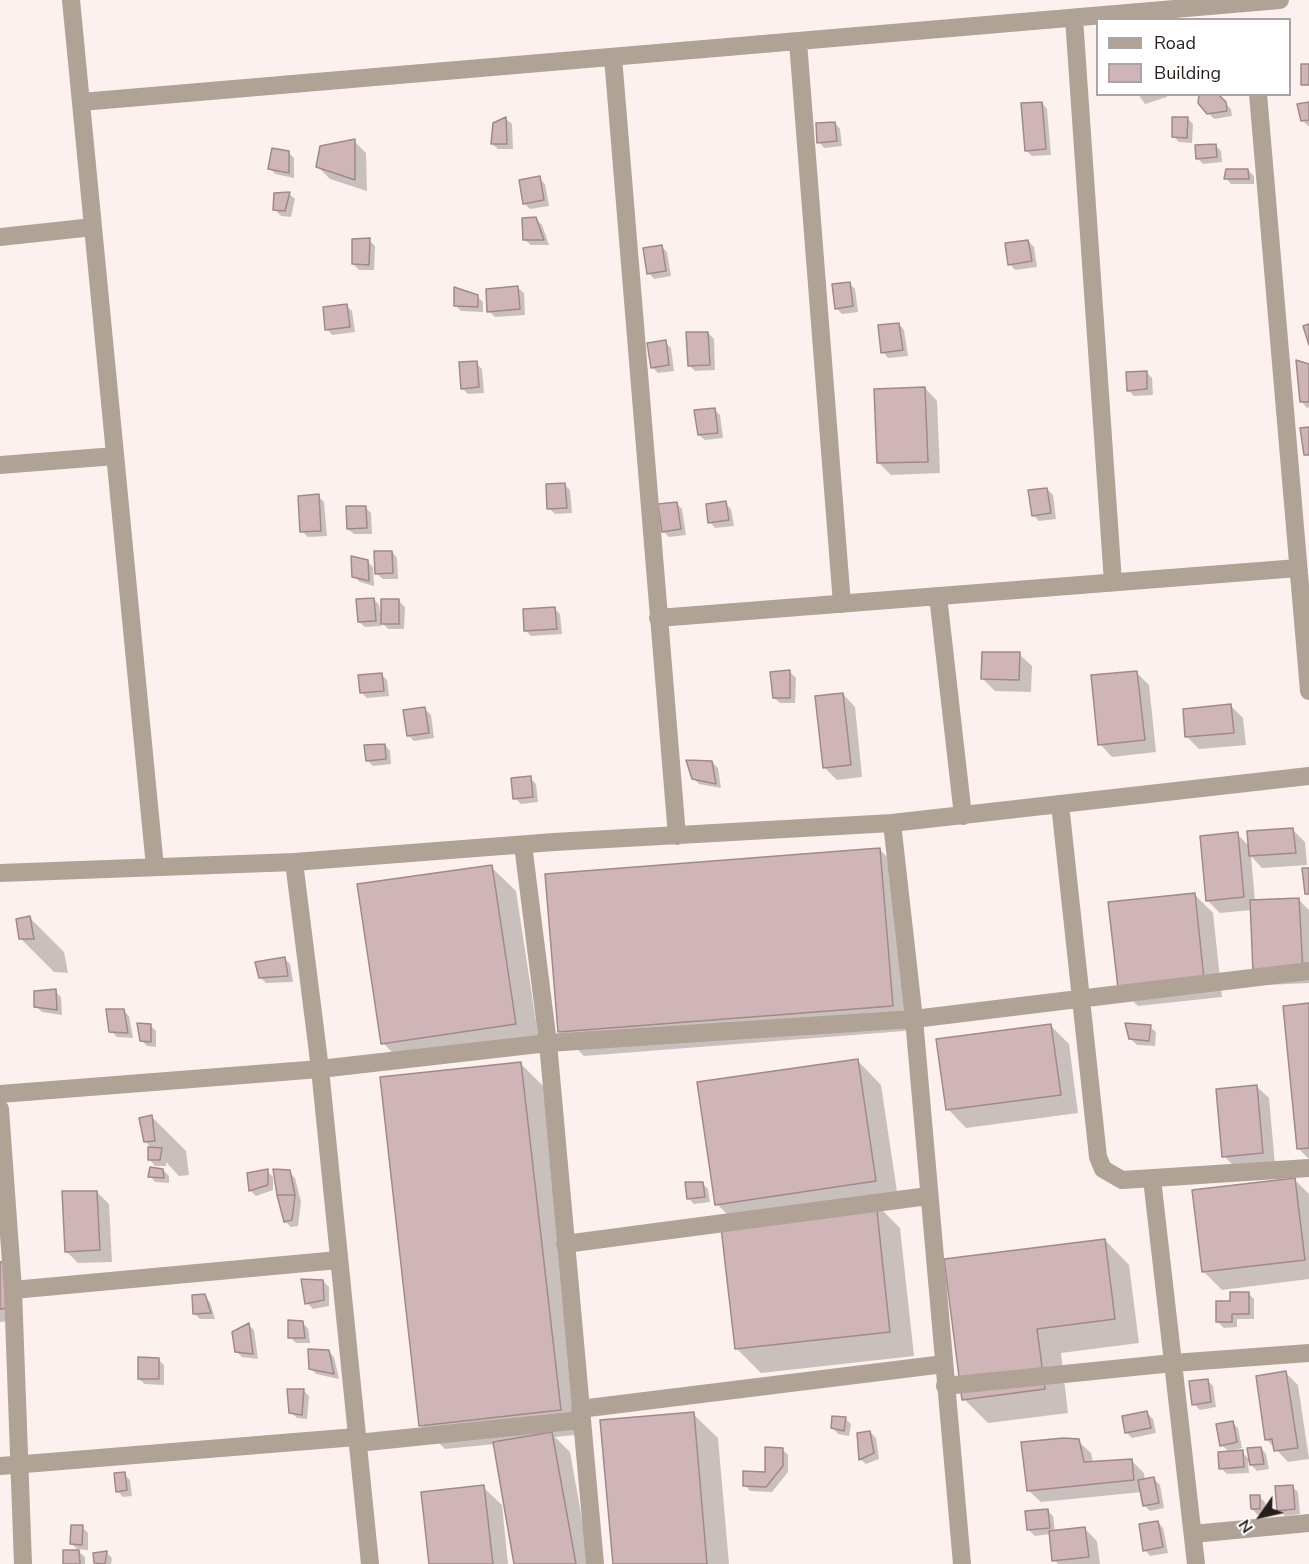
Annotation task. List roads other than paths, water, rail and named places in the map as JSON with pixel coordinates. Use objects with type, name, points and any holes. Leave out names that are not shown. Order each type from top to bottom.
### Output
[{"type":"street","points":[[71,0],[155,867]]},
{"type":"street","points":[[81,102],[1074,18],[1251,8],[1280,0]]},
{"type":"street","points":[[1074,18],[1113,582]]},
{"type":"street","points":[[798,42],[842,603]]},
{"type":"street","points":[[613,57],[677,836]]},
{"type":"street","points":[[1258,96],[1301,510],[1298,568],[1309,691]]},
{"type":"street","points":[[0,237],[93,226]]},
{"type":"street","points":[[0,465],[115,456]]},
{"type":"street","points":[[658,618],[1298,568]]},
{"type":"street","points":[[938,596],[963,816]]},
{"type":"street","points":[[0,873],[294,862],[523,845],[892,823],[1309,776]]},
{"type":"street","points":[[1060,804],[1098,1157],[1103,1169],[1122,1180],[1309,1168]]},
{"type":"street","points":[[892,823],[914,1019],[944,1364],[958,1564]]},
{"type":"street","points":[[523,845],[548,1043],[564,1244],[595,1564]]},
{"type":"street","points":[[294,862],[320,1069],[370,1564]]},
{"type":"street","points":[[0,1094],[320,1069],[548,1043],[914,1019],[1309,970]]},
{"type":"street","points":[[0,1109],[13,1290],[23,1564]]},
{"type":"street","points":[[1152,1179],[1196,1564]]},
{"type":"street","points":[[564,1244],[928,1196]]},
{"type":"street","points":[[13,1290],[338,1260]]},
{"type":"street","points":[[945,1386],[1173,1363],[1309,1353]]},
{"type":"street","points":[[0,1466],[357,1440],[581,1415],[944,1364]]},
{"type":"street","points":[[1193,1534],[1309,1523]]}]
